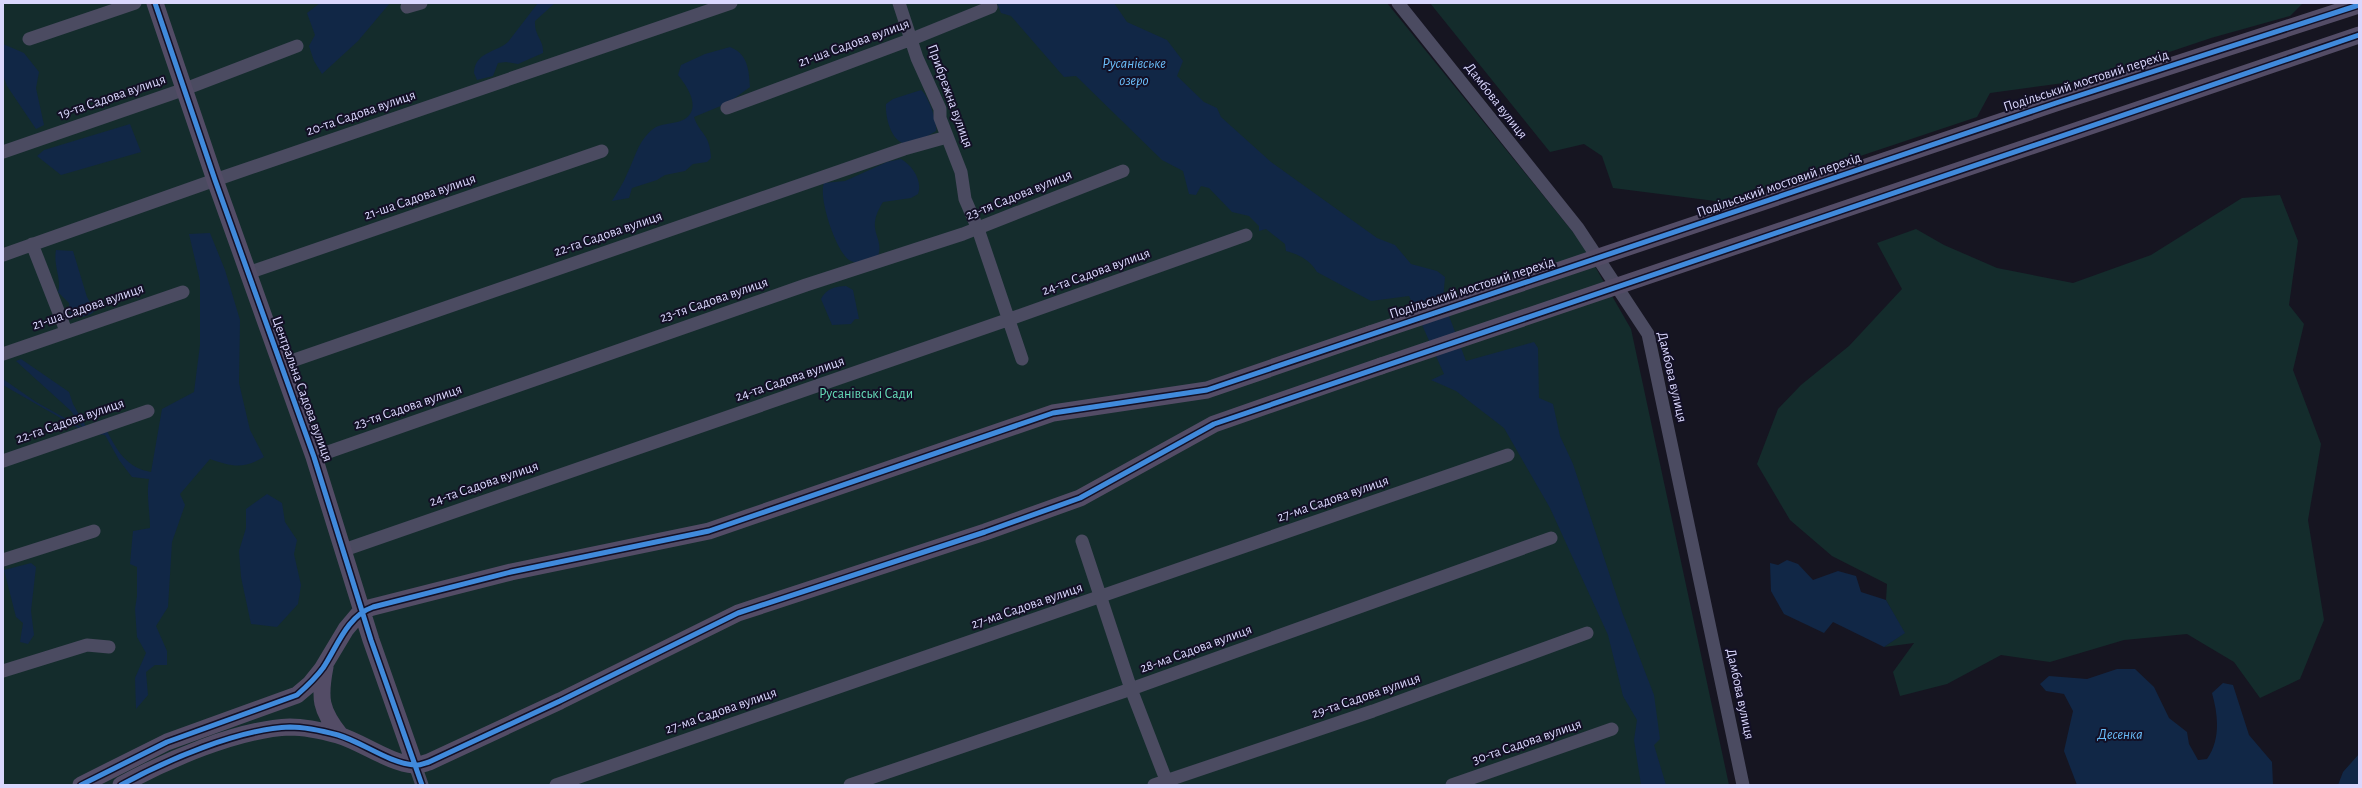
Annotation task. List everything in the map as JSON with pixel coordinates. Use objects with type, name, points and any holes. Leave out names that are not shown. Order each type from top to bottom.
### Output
[{"type":"main road","name":"Центральна Садова вулиця","points":[[155,3],[215,180],[280,365],[314,456],[362,610],[415,765]]},
{"type":"main road","name":"Подільський мостовий перехід","points":[[362,610],[449,586],[709,531],[1053,413],[1207,390],[2041,108],[2359,5]]},
{"type":"main road","points":[[121,785],[183,755],[226,740],[290,727],[324,731],[341,736],[371,750],[415,765],[429,762],[560,701],[738,613],[985,532],[1080,498],[1214,424],[1381,366],[2359,36]]},
{"type":"main road","points":[[81,785],[167,742],[297,695],[310,684],[326,662],[346,629],[362,610]]},
{"type":"main road","points":[[326,662],[322,686],[322,704],[330,722],[341,736]]},
{"type":"street","points":[[29,39],[135,3]]},
{"type":"street","points":[[407,7],[421,3]]},
{"type":"street","name":"20-та Садова вулиця","points":[[3,255],[215,180],[731,3]]},
{"type":"street","name":"Прибрежна вулиця","points":[[900,3],[924,75],[940,109],[940,118],[961,172],[965,199],[978,229],[1007,320],[1022,359]]},
{"type":"street","name":"Дамбова вулиця","points":[[1398,3],[1578,228],[1648,334],[1743,785]]},
{"type":"street","name":"21-ша Садова вулиця","points":[[727,108],[912,39],[991,7]]},
{"type":"street","name":"19-та Садова вулиця","points":[[3,152],[185,89],[298,46]]},
{"type":"street","name":"22-га Садова вулиця","points":[[280,365],[904,149],[947,137]]},
{"type":"street","name":"21-ша Садова вулиця","points":[[248,273],[602,151]]},
{"type":"street","name":"23-тя Садова вулиця","points":[[314,456],[806,285],[978,229],[1123,170]]},
{"type":"street","name":"24-та Садова вулиця","points":[[344,550],[1007,320],[1246,235]]},
{"type":"street","points":[[32,244],[66,331]]},
{"type":"street","name":"21-ша Садова вулиця","points":[[3,354],[66,331],[183,292]]},
{"type":"street","name":"22-га Садова вулиця","points":[[3,461],[148,411]]},
{"type":"street","name":"27-ма Садова вулиця","points":[[556,785],[1101,597],[1508,454]]},
{"type":"street","points":[[3,560],[94,531]]},
{"type":"street","name":"28-ма Садова вулиця","points":[[850,785],[1131,689],[1552,538]]},
{"type":"street","points":[[1082,541],[1131,689],[1167,783]]},
{"type":"street","name":"29-та Садова вулиця","points":[[1154,785],[1167,783],[1373,711],[1587,633]]},
{"type":"street","points":[[3,671],[87,645],[110,647]]},
{"type":"street","name":"30-та Садова вулиця","points":[[1452,785],[1612,729]]},
{"type":"street","name":"Центральна Садова вулиця","points":[[415,765],[422,785]]},
{"type":"green space","name":"Русанівські Сади","points":[[3,3],[1387,3],[1581,242],[1631,329],[1729,785],[3,785]]},
{"type":"green space","points":[[1430,3],[2303,3],[2290,16],[2211,38],[2086,80],[1990,93],[1977,117],[1723,202],[1613,188],[1602,156],[1584,144],[1550,152]]},
{"type":"green space","points":[[2280,195],[2298,241],[2289,305],[2304,324],[2293,370],[2321,444],[2308,520],[2324,620],[2300,679],[2260,698],[2234,662],[2187,634],[2124,640],[2050,662],[2001,655],[1947,684],[1900,696],[1893,672],[1914,643],[1884,647],[1904,633],[1886,600],[1887,584],[1832,556],[1790,520],[1757,464],[1778,409],[1801,385],[1849,346],[1902,289],[1877,243],[1916,229],[1944,245],[1997,268],[2073,283],[2151,255],[2242,198]]},
{"type":"water","points":[[320,3],[390,3],[358,41],[322,74],[314,61],[309,46],[315,35],[307,13]]},
{"type":"water","points":[[538,3],[555,3],[535,21],[536,30],[542,45],[543,53],[518,64],[506,62],[498,63],[493,76],[477,80],[474,73],[475,66],[478,61],[486,54],[508,42]]},
{"type":"water","name":"Русанівське озеро","points":[[997,3],[1114,3],[1127,22],[1167,40],[1183,61],[1177,76],[1204,102],[1217,108],[1221,117],[1271,162],[1377,238],[1395,245],[1411,264],[1437,271],[1445,277],[1443,300],[1466,361],[1534,342],[1538,348],[1539,398],[1553,404],[1560,436],[1573,464],[1622,612],[1654,695],[1660,739],[1654,745],[1666,785],[1641,785],[1634,740],[1637,720],[1623,696],[1608,635],[1550,508],[1504,428],[1456,391],[1431,380],[1444,374],[1409,296],[1371,301],[1317,272],[1304,258],[1286,251],[1285,244],[1266,229],[1259,231],[1259,226],[1249,216],[1232,212],[1209,188],[1201,186],[1196,195],[1189,194],[1183,171],[1162,160],[1076,76],[1064,77],[1011,16],[1001,13]]},
{"type":"water","points":[[3,44],[24,53],[39,72],[36,88],[44,125],[36,129],[7,86],[3,75]]},
{"type":"water","points":[[730,47],[736,50],[744,58],[748,69],[750,87],[728,103],[694,117],[696,123],[707,139],[711,158],[707,162],[693,164],[685,171],[665,175],[657,180],[632,188],[629,198],[612,201],[624,181],[640,144],[648,134],[657,127],[677,122],[687,118],[690,114],[693,104],[692,99],[678,75],[681,65],[705,54]]},
{"type":"water","points":[[921,90],[927,97],[932,109],[936,131],[915,142],[908,144],[902,143],[893,135],[890,128],[886,104],[893,99]]},
{"type":"water","points":[[130,124],[141,152],[61,175],[37,156],[44,150]]},
{"type":"water","points":[[901,159],[913,169],[916,174],[919,184],[918,194],[911,198],[883,202],[875,220],[876,233],[879,243],[878,256],[860,262],[853,262],[844,255],[829,224],[824,200],[824,183],[845,181],[887,162]]},
{"type":"water","points":[[210,233],[225,270],[240,320],[239,383],[250,430],[264,457],[250,464],[238,466],[225,464],[210,459],[180,494],[185,505],[172,542],[168,607],[156,626],[167,651],[167,665],[155,665],[146,672],[148,695],[136,709],[135,678],[146,653],[137,637],[135,609],[137,596],[137,567],[130,564],[133,531],[150,528],[148,497],[149,479],[132,477],[119,460],[105,435],[80,432],[78,428],[3,385],[3,379],[36,402],[83,428],[71,411],[16,361],[21,359],[69,392],[73,404],[88,430],[107,431],[119,452],[129,463],[135,467],[151,472],[162,409],[194,392],[200,345],[200,281],[189,234]]},
{"type":"water","points":[[56,250],[73,251],[87,297],[95,311],[89,315],[80,317],[70,314],[69,303],[58,292],[59,282],[55,256]]},
{"type":"water","points":[[846,286],[853,290],[859,319],[855,319],[851,324],[832,325],[821,299],[825,293],[831,289]]},
{"type":"water","points":[[267,494],[282,503],[285,522],[297,540],[294,554],[301,585],[298,604],[277,627],[251,624],[241,577],[239,551],[246,528],[246,509]]},
{"type":"water","points":[[1787,560],[1798,564],[1813,580],[1838,571],[1856,576],[1861,592],[1886,600],[1905,633],[1884,647],[1833,622],[1824,633],[1784,614],[1771,591],[1770,563],[1778,565]]},
{"type":"water","points":[[31,563],[36,567],[31,611],[34,635],[28,644],[20,642],[23,623],[16,617],[4,570]]},
{"type":"water","name":"Десенка","points":[[2117,669],[2135,669],[2154,687],[2169,718],[2187,732],[2189,744],[2198,760],[2207,759],[2215,743],[2217,718],[2212,693],[2223,683],[2233,685],[2249,735],[2272,762],[2273,785],[2077,785],[2064,751],[2073,711],[2064,694],[2046,691],[2040,684],[2049,676],[2087,679]]},
{"type":"water","points":[[2359,754],[2359,785],[2338,785],[2343,772]]},
{"type":"cycle path","points":[[155,3],[215,180],[314,457],[371,640],[422,785]]},
{"type":"cycle path","points":[[81,785],[167,742],[297,695],[323,668],[349,625],[356,617],[373,607],[511,572],[709,531],[1053,413],[1207,390],[2056,103],[2359,5]]},
{"type":"cycle path","points":[[121,785],[139,775],[203,747],[248,733],[290,727],[308,728],[338,735],[385,756],[405,763],[418,765],[429,762],[560,701],[738,613],[985,532],[1080,498],[1214,424],[2359,35]]}]
